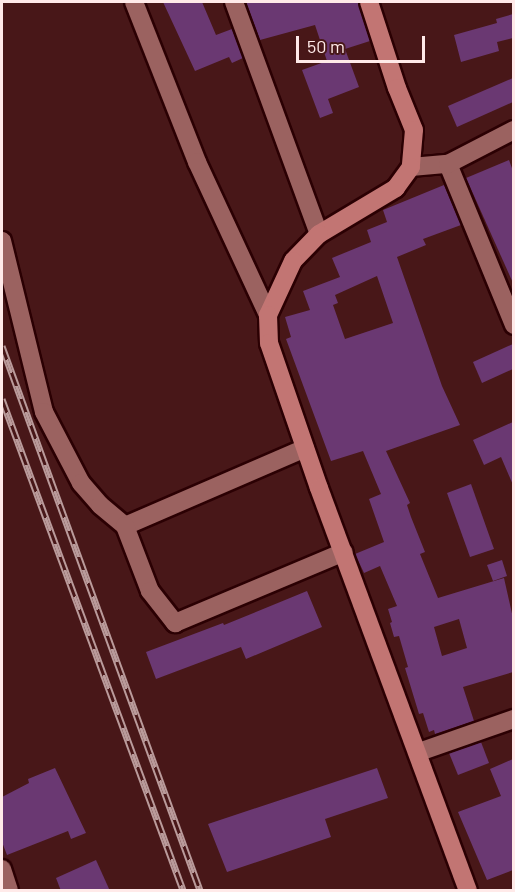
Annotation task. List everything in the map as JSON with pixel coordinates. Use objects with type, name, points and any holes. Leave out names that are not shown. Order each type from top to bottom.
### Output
[{"type":"main road","points":[[369,2],[397,88],[414,130],[411,167],[396,188],[319,234],[293,261],[268,315],[268,343],[468,891]]},
{"type":"street","points":[[134,2],[197,162],[268,315]]},
{"type":"street","points":[[234,2],[319,234]]},
{"type":"street","points":[[411,167],[448,164],[513,130]]},
{"type":"street","points":[[448,164],[513,325]]},
{"type":"street","points":[[2,241],[44,412],[81,483],[100,505],[125,526],[150,591],[175,623],[344,552]]},
{"type":"street","points":[[125,526],[305,448]]},
{"type":"street","points":[[419,752],[513,719]]},
{"type":"street","points":[[2,869],[9,891]]},
{"type":"building","points":[[163,2],[202,2],[216,35],[232,29],[243,58],[232,63],[229,57],[195,71]]},
{"type":"building","points":[[246,2],[358,2],[370,41],[345,49],[359,87],[328,99],[333,113],[320,118],[302,70],[327,61],[315,25],[260,40]]},
{"type":"building","points":[[513,14],[513,38],[497,42],[499,51],[461,62],[454,35],[497,23],[496,19]]},
{"type":"building","points":[[513,78],[513,102],[457,127],[448,106]]},
{"type":"building","points":[[509,160],[513,171],[513,283],[466,178]]},
{"type":"building","points":[[444,185],[461,225],[423,239],[426,245],[397,257],[442,386],[460,425],[386,451],[410,503],[407,505],[425,552],[420,554],[438,598],[504,578],[513,618],[513,672],[463,687],[474,721],[435,734],[434,730],[429,732],[423,713],[419,714],[405,668],[408,667],[399,636],[394,637],[390,623],[392,622],[388,609],[397,606],[380,566],[364,573],[355,554],[384,542],[369,499],[381,494],[363,451],[331,461],[286,339],[291,337],[285,317],[310,310],[303,291],[340,277],[332,258],[371,242],[367,230],[387,222],[383,210]],"holes":[[[377,276],[393,323],[345,339],[333,305],[338,303],[335,295]],[[459,619],[467,648],[442,656],[434,627]]]},
{"type":"building","points":[[513,344],[513,369],[482,383],[473,362]]},
{"type":"building","points":[[513,422],[513,485],[501,457],[484,465],[473,440]]},
{"type":"building","points":[[471,484],[494,549],[470,557],[447,493]]},
{"type":"building","points":[[502,560],[507,576],[493,581],[487,565]]},
{"type":"building","points":[[307,591],[322,627],[246,659],[241,647],[156,679],[146,652],[223,623],[224,625]]},
{"type":"building","points":[[481,742],[489,763],[458,775],[449,753]]},
{"type":"building","points":[[513,759],[513,870],[487,880],[458,812],[501,796],[490,769]]},
{"type":"building","points":[[55,768],[86,833],[71,839],[68,831],[7,855],[2,842],[2,797],[29,783],[28,779]]},
{"type":"building","points":[[377,768],[388,798],[325,819],[331,837],[227,872],[208,824]]},
{"type":"building","points":[[96,860],[110,891],[61,891],[56,878]]},
{"type":"railway","points":[[2,346],[200,890]]},
{"type":"railway","points":[[2,399],[183,890]]}]
